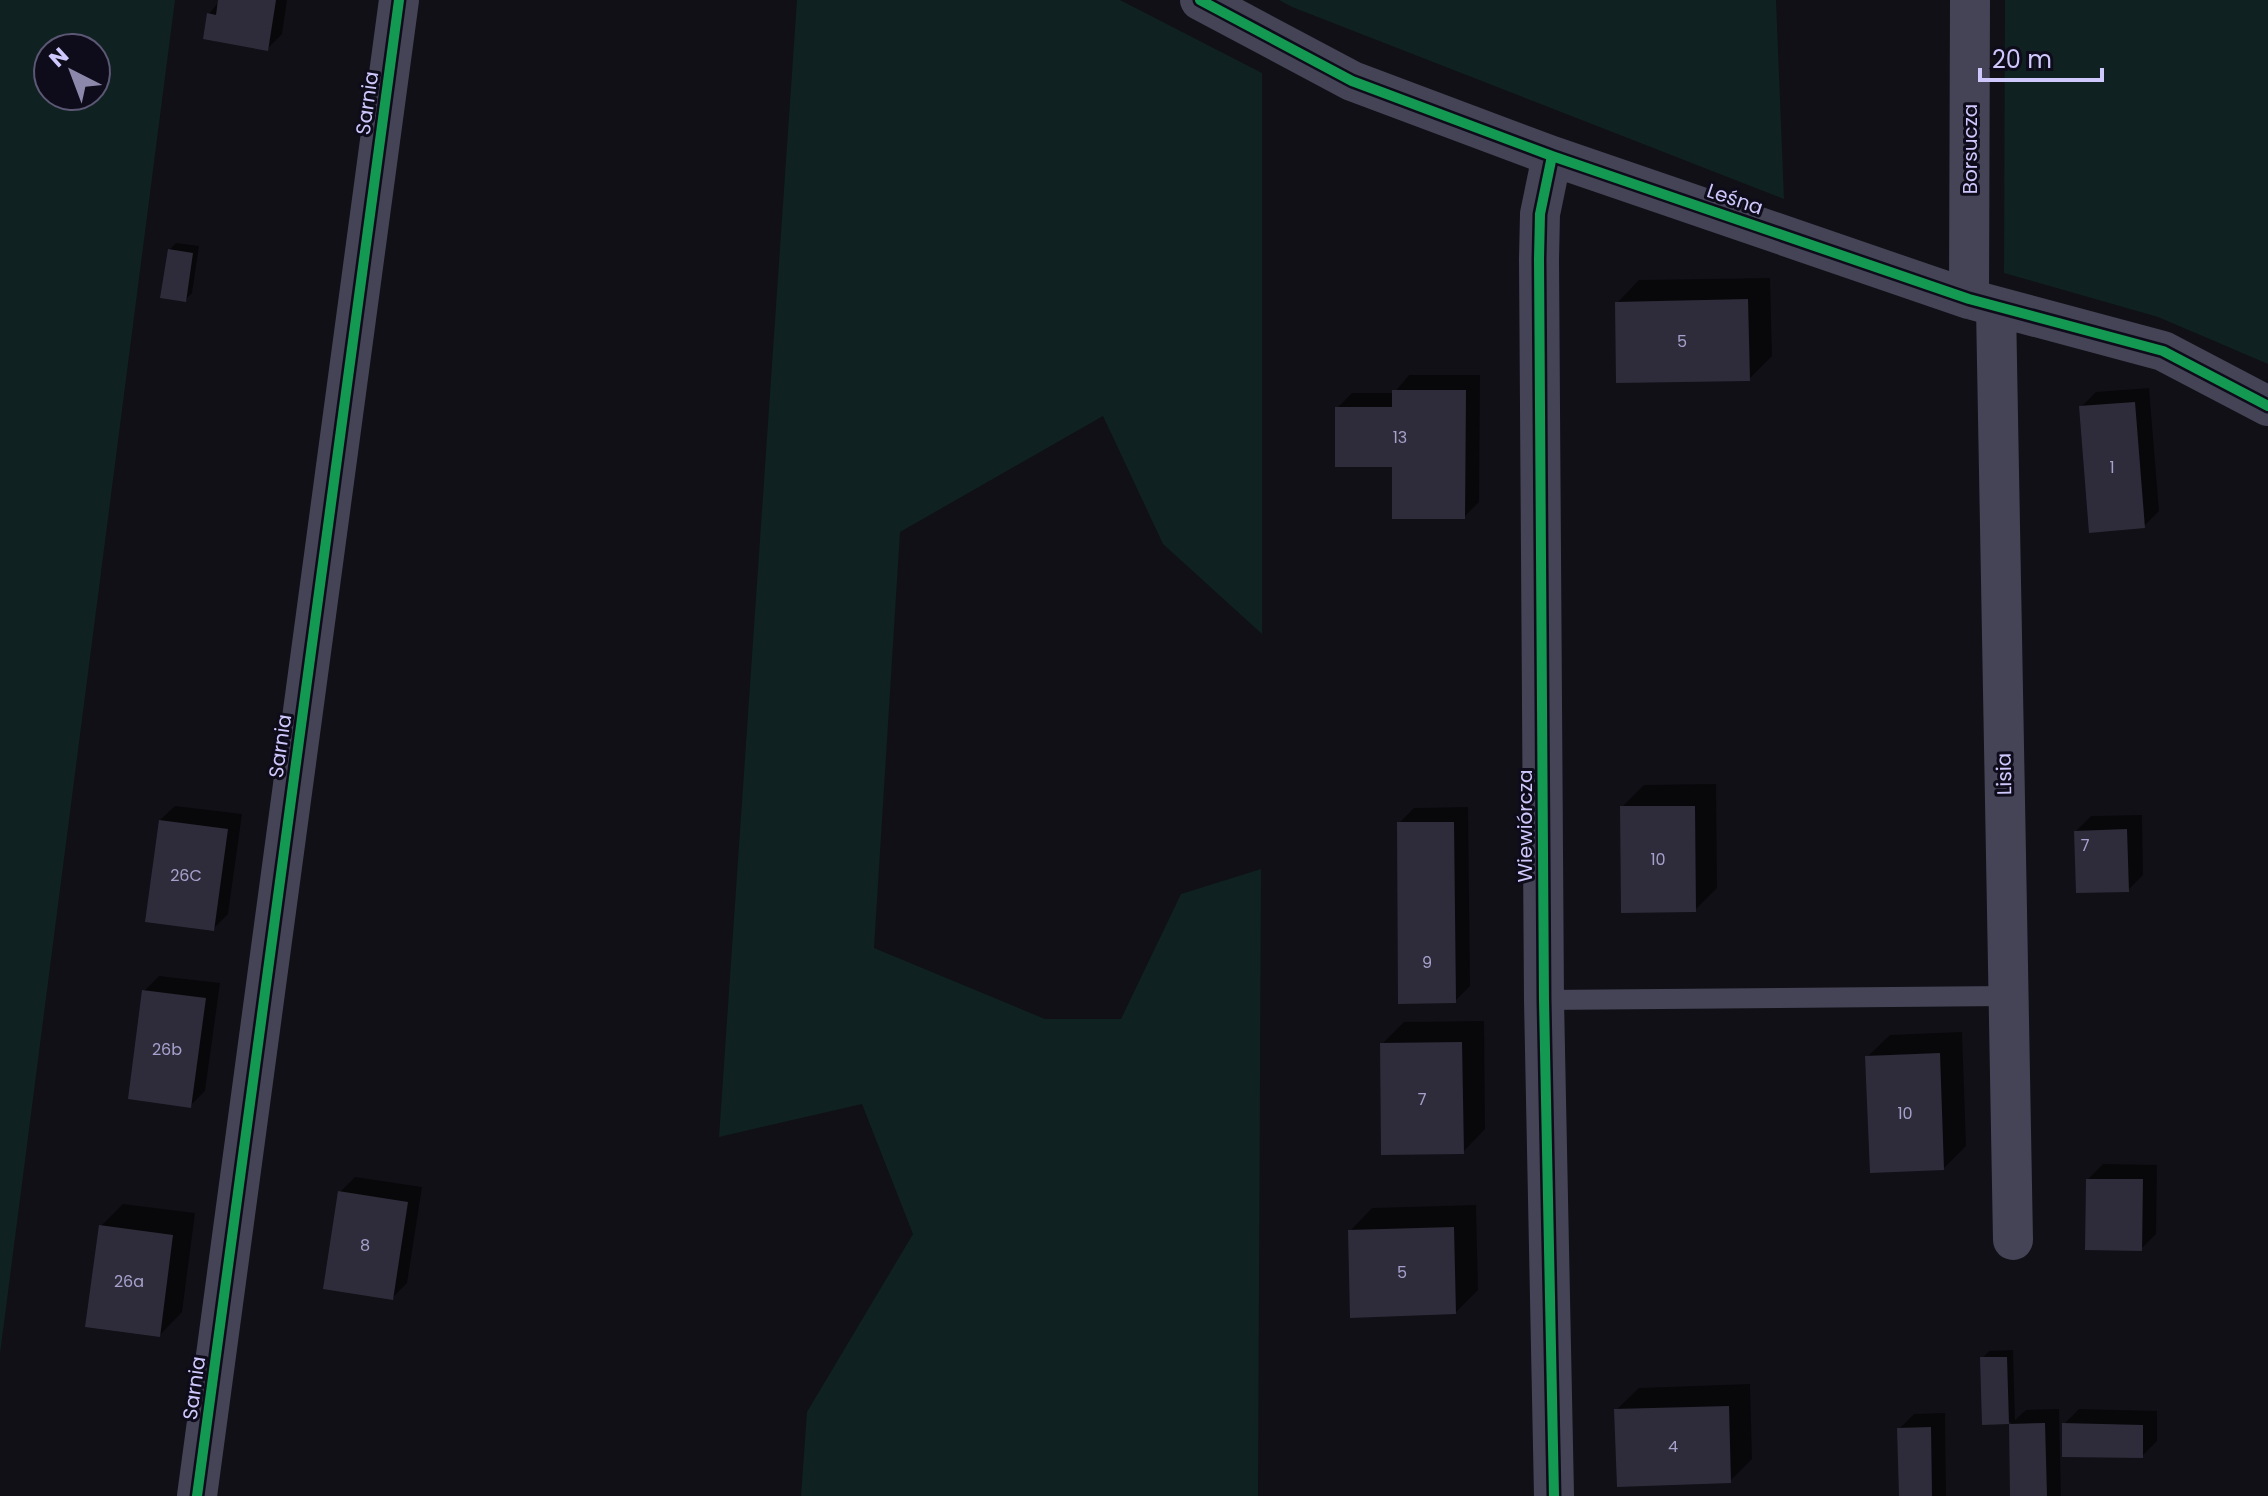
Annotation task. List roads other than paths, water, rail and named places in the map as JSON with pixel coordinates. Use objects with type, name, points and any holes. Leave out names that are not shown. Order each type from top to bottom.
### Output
[{"type":"street","name":"Sarnia","points":[[197,1496],[399,0]]},
{"type":"street","name":"Leśna","points":[[1200,0],[1352,81],[1552,156],[1983,303],[2163,351],[2268,406]]},
{"type":"street","name":"Borsucza","points":[[1970,0],[1983,303]]},
{"type":"street","name":"Wiewiórcza","points":[[1552,156],[1540,214],[1539,259],[1544,1000],[1554,1496]]},
{"type":"street","name":"Lisia","points":[[1983,303],[2013,1240]]},
{"type":"lane","points":[[1544,1000],[2007,996]]}]
